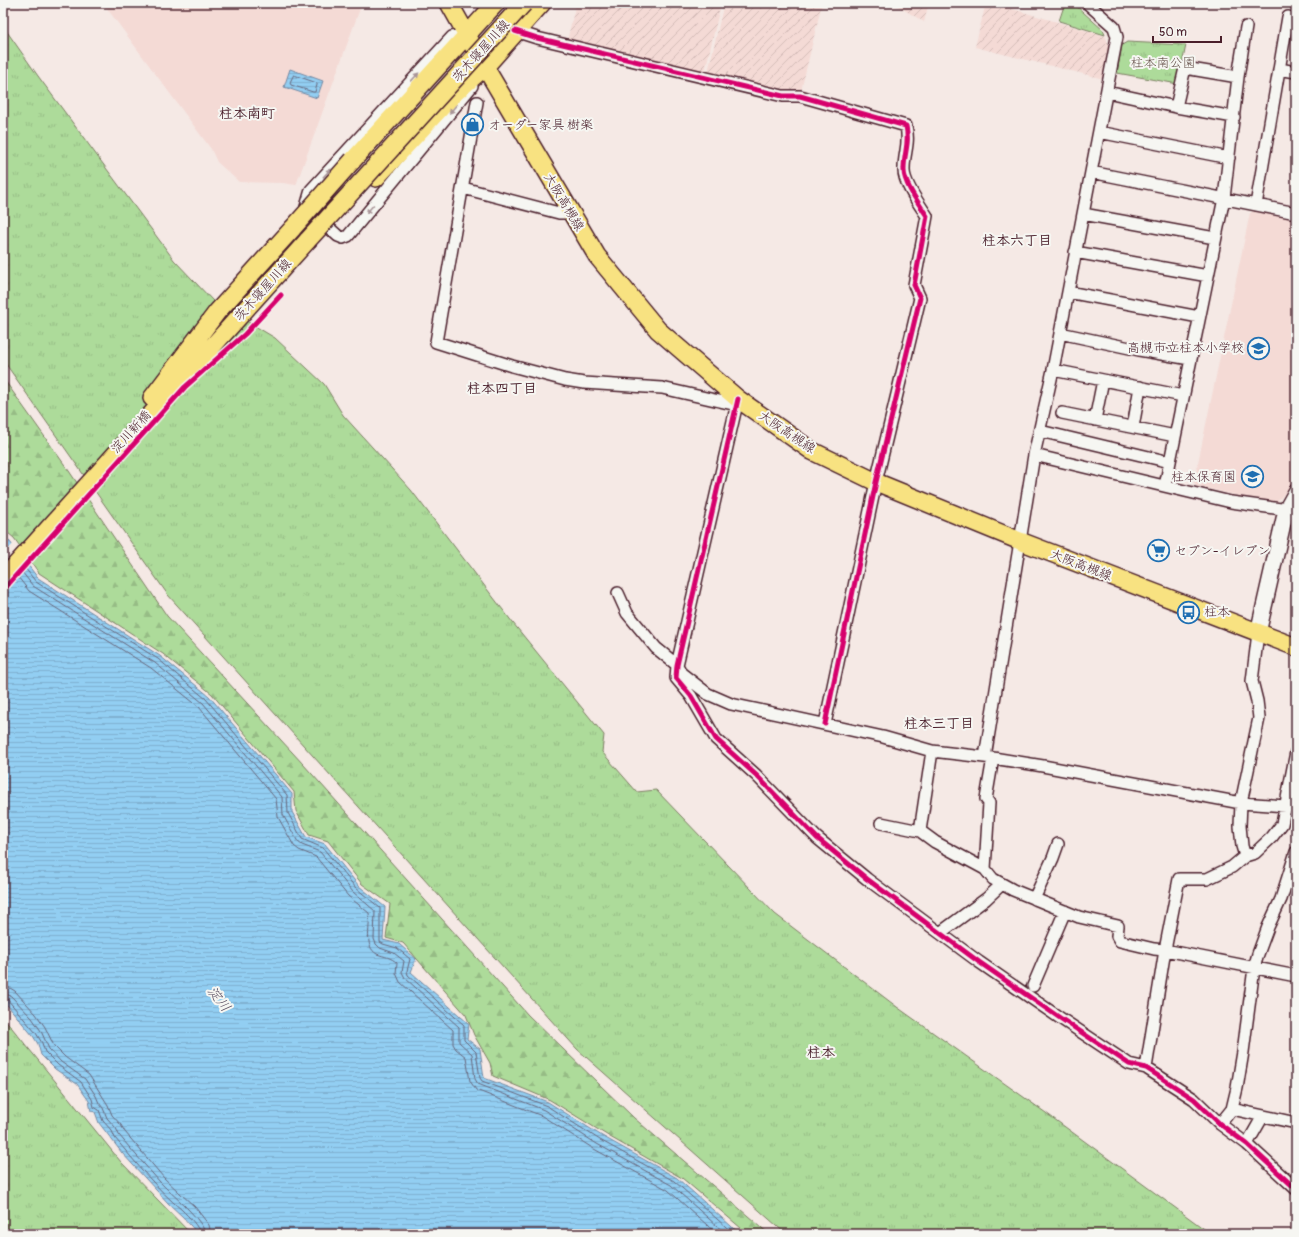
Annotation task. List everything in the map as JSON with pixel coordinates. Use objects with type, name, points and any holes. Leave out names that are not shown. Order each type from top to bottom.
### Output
[{"type":"main road","name":"大阪高槻線","points":[[450,3],[485,67],[597,256],[658,330],[737,402],[812,451],[876,482],[1020,541],[1296,647]]},
{"type":"main road","points":[[264,281],[305,237],[353,160],[496,3]]},
{"type":"main road","name":"茨木寝屋川線","points":[[305,237],[510,3]]},
{"type":"main road","name":"茨木寝屋川線","points":[[305,237],[524,3]]},
{"type":"main road","points":[[264,281],[305,237],[376,178],[455,93],[485,67],[515,31],[542,3]]},
{"type":"main road","name":"茨木寝屋川線","points":[[3,564],[155,402],[264,281]]},
{"type":"main road","name":"茨木寝屋川線","points":[[3,579],[155,402]]},
{"type":"street","points":[[985,869],[989,803],[986,799],[989,757],[1020,541],[1034,455],[1053,370],[1117,38],[1114,27],[1087,3]]},
{"type":"street","points":[[1256,205],[1288,17],[1296,20]]},
{"type":"street","points":[[1166,486],[1190,359],[1224,198],[1238,77],[1246,27]]},
{"type":"street","points":[[515,31],[537,38],[783,96],[800,96],[906,126],[909,137],[903,170],[905,179],[928,216],[914,285],[920,298],[876,482],[825,724]]},
{"type":"street","points":[[468,34],[452,37],[311,190],[306,207],[338,236],[342,238],[348,236],[470,89],[485,67]]},
{"type":"street","points":[[1176,107],[1185,68],[1238,77]]},
{"type":"street","points":[[1279,69],[1296,72]]},
{"type":"street","points":[[1107,92],[1176,107],[1234,117]]},
{"type":"street","points":[[478,102],[436,342],[512,366],[565,380],[584,383],[662,388],[737,402],[677,665],[676,678],[691,696],[716,739],[756,775],[817,838],[867,879],[1006,982],[1129,1064],[1146,1068],[1194,1099],[1220,1124],[1247,1144],[1296,1189]]},
{"type":"street","points":[[1098,132],[1229,158]]},
{"type":"street","points":[[1091,172],[1296,213]]},
{"type":"street","points":[[463,188],[559,213],[571,213]]},
{"type":"street","points":[[1083,214],[1215,238]]},
{"type":"street","points":[[1075,252],[1208,276]]},
{"type":"street","points":[[1068,292],[1199,317]]},
{"type":"street","points":[[1060,333],[1190,359]]},
{"type":"street","points":[[1053,370],[1183,396]]},
{"type":"street","points":[[1095,420],[1103,380]]},
{"type":"street","points":[[1133,427],[1140,387]]},
{"type":"street","points":[[1062,413],[1175,436]]},
{"type":"street","points":[[1040,431],[1170,462]]},
{"type":"street","points":[[1034,455],[1231,502],[1291,511]]},
{"type":"street","points":[[1246,856],[1242,846],[1240,826],[1241,803],[1259,718],[1252,681],[1258,633],[1296,492]]},
{"type":"street","points":[[618,593],[627,613],[656,648],[677,665],[681,673],[708,694],[731,704],[883,737],[932,751],[989,757],[1241,803],[1291,807]]},
{"type":"street","points":[[920,831],[932,751]]},
{"type":"street","points":[[1146,1068],[1165,950],[1179,879],[1207,879],[1232,867],[1246,856],[1255,852],[1272,837],[1282,824],[1291,807],[1296,752]]},
{"type":"street","points":[[881,822],[920,831],[935,842],[985,869],[993,879],[1034,899],[1079,917],[1118,926],[1117,936],[1120,941],[1154,949],[1296,976]]},
{"type":"street","points":[[1034,899],[1058,844]]},
{"type":"street","points":[[1220,1124],[1232,1109],[1243,1052],[1254,968],[1268,927],[1283,894],[1296,852]]},
{"type":"street","points":[[940,934],[986,899],[1002,884]]},
{"type":"street","points":[[1033,986],[1065,911]]},
{"type":"street","points":[[1232,1109],[1296,1123]]},
{"type":"street","points":[[1247,1144],[1263,1116]]},
{"type":"shaded area","points":[[107,3],[362,3],[296,185],[283,183],[239,182],[217,162],[211,149],[106,7]]},
{"type":"shaded area","points":[[576,3],[721,3],[705,71],[567,41]]},
{"type":"shaded area","points":[[724,3],[822,3],[801,91],[786,92],[708,72]]},
{"type":"shaded area","points":[[893,3],[929,3],[924,22]]},
{"type":"shaded area","points":[[986,3],[992,3],[1105,36],[1111,49],[1104,79],[975,47]]},
{"type":"shaded area","name":"高槻市立柱本小学校","points":[[1255,210],[1296,218],[1296,479],[1274,504],[1196,486],[1194,482],[1250,213]]},
{"type":"green space","points":[[1065,3],[1073,3],[1103,30],[1105,35],[1059,21]]},
{"type":"green space","points":[[3,26],[38,76],[174,260],[213,301],[275,338],[324,384],[343,415],[411,490],[513,623],[604,735],[602,752],[637,792],[656,790],[775,914],[897,1007],[1046,1113],[1211,1234],[786,1234],[577,1049],[168,595],[3,360]]},
{"type":"green space","name":"柱本南公園","points":[[1127,42],[1186,45],[1178,84],[1117,73],[1122,45]]},
{"type":"green space","points":[[3,378],[69,471],[167,616],[303,764],[528,1015],[634,1118],[769,1234],[748,1234],[682,1178],[610,1137],[550,1100],[493,1076],[490,1063],[474,1035],[466,1015],[403,943],[386,938],[390,904],[362,884],[328,841],[309,835],[296,811],[294,792],[212,694],[163,654],[39,573],[14,538],[3,529]]},
{"type":"green space","points":[[3,1017],[121,1162],[191,1234],[3,1234]]},
{"type":"water","points":[[290,69],[323,81],[317,98],[284,87]]},
{"type":"water","name":"淀川","points":[[3,533],[38,578],[160,656],[209,696],[292,794],[292,812],[306,837],[325,844],[359,886],[385,907],[383,940],[399,944],[416,959],[411,972],[469,1024],[467,1039],[480,1049],[484,1078],[548,1102],[602,1136],[677,1178],[740,1234],[198,1234],[122,1153],[99,1123],[95,1112],[91,1111],[89,1101],[77,1084],[55,1069],[41,1055],[38,1044],[33,1036],[3,1000]]},
{"type":"pier","points":[[14,543],[29,564],[3,593],[3,555]]},
{"type":"cycle path","points":[[515,31],[537,38],[783,96],[800,96],[906,126],[907,143],[904,175],[912,194],[927,216],[914,285],[920,298],[876,482],[825,724]]},
{"type":"cycle path","name":"淀川新橋","points":[[3,590],[185,387],[245,334],[281,295]]},
{"type":"cycle path","points":[[738,399],[677,665],[676,678],[691,696],[716,739],[756,775],[817,838],[867,879],[979,962],[1060,1018],[1129,1064],[1146,1068],[1194,1099],[1220,1124],[1247,1144],[1296,1189]]},
{"type":"place","name":"オーダー家具 樹楽","points":[[472,125]]},
{"type":"place","name":"高槻市立柱本小学校","points":[[1259,348]]},
{"type":"place","name":"柱本保育園","points":[[1252,477]]},
{"type":"place","name":"セブン-イレブン","points":[[1159,551]]},
{"type":"place","name":"柱本","points":[[1189,612]]},
{"type":"district","name":"柱本南町","points":[[247,113]]},
{"type":"district","name":"柱本六丁目","points":[[1017,240]]},
{"type":"district","name":"柱本四丁目","points":[[502,388]]},
{"type":"district","name":"柱本三丁目","points":[[939,723]]},
{"type":"district","name":"柱本","points":[[821,1052]]}]
